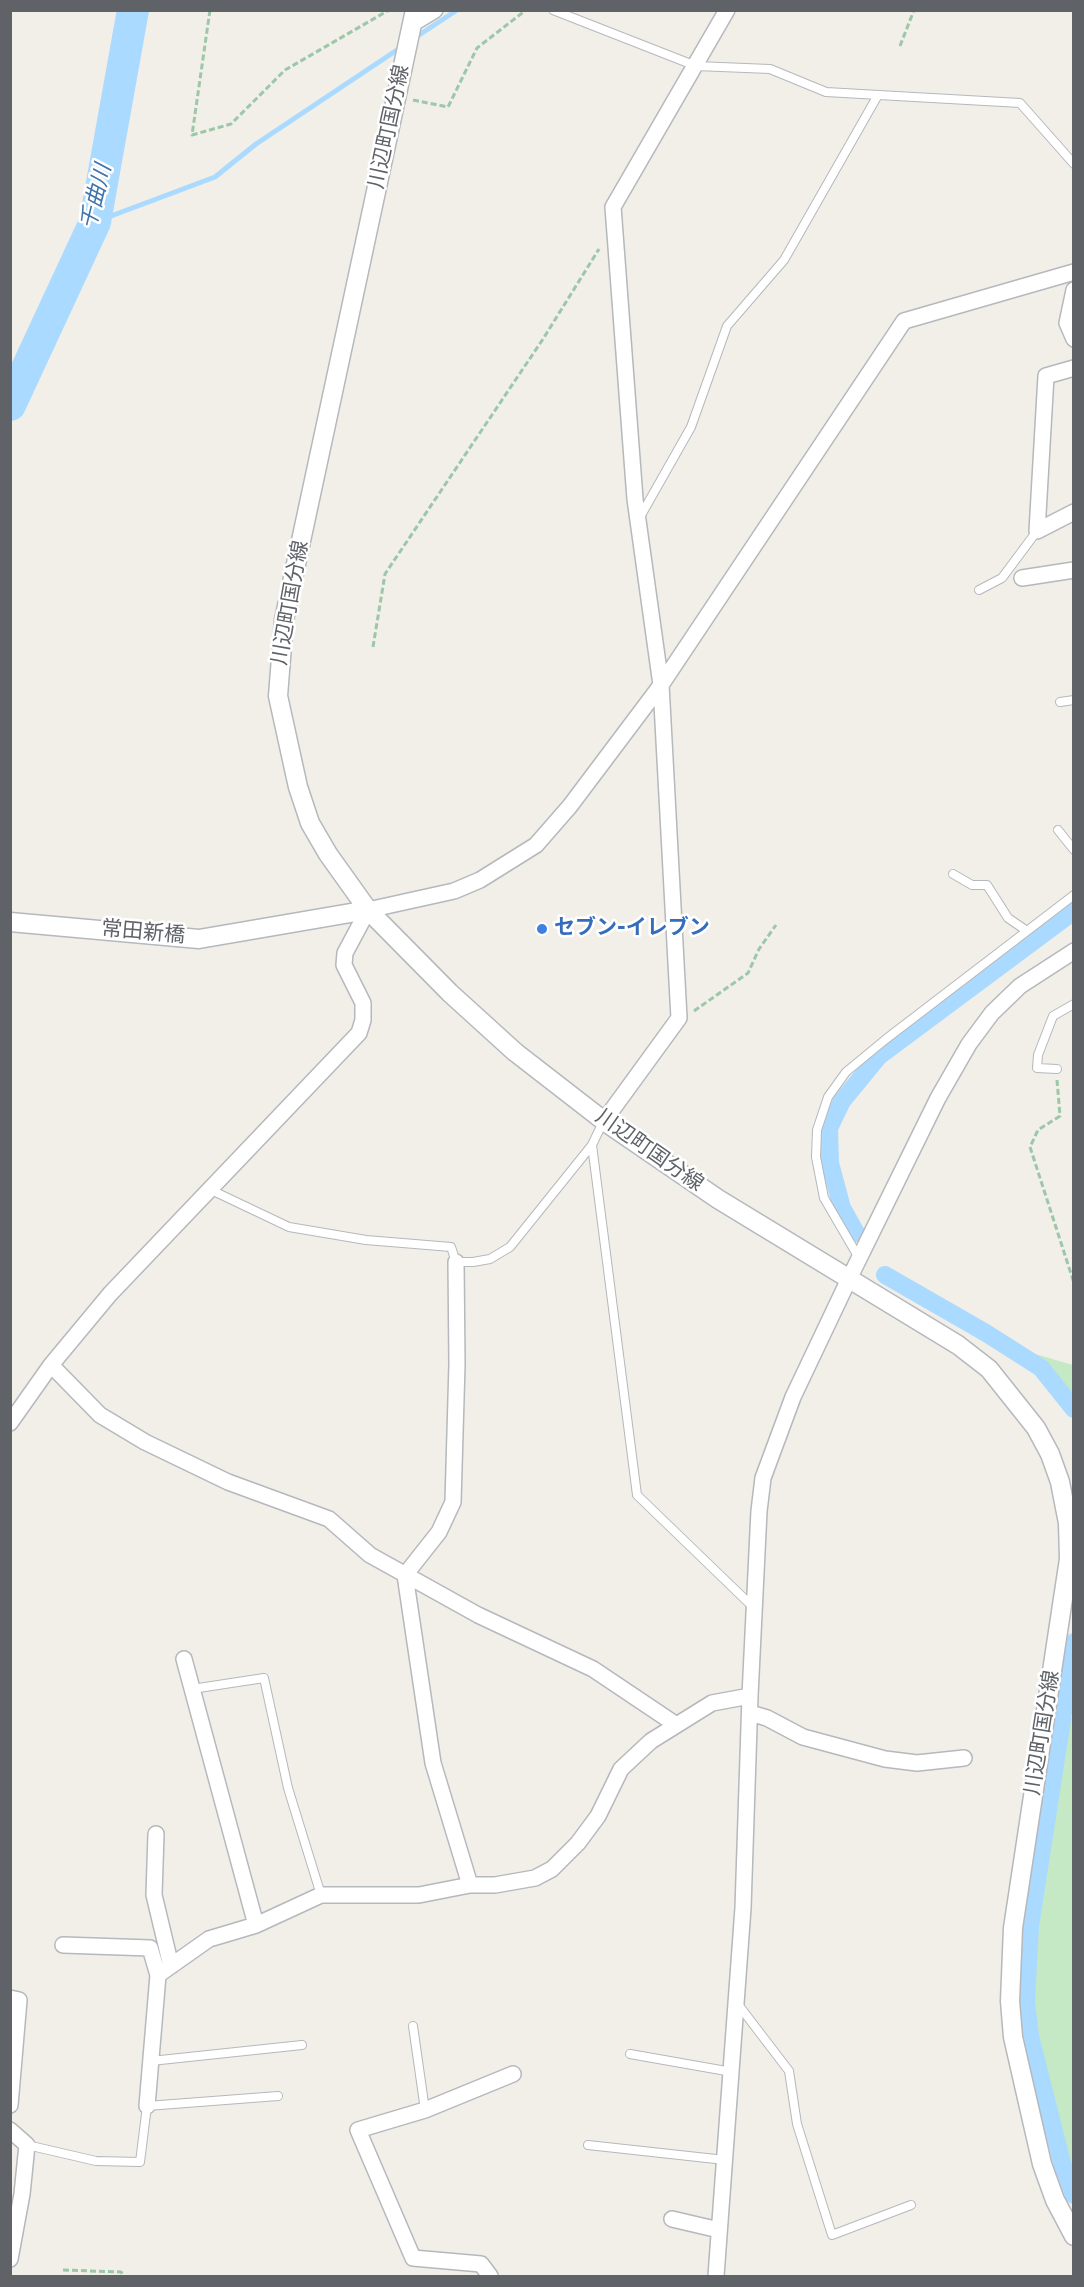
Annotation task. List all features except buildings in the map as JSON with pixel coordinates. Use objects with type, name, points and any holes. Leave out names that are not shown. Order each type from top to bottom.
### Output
[{"type":"street","points":[[414,17],[435,10]]},
{"type":"street","points":[[604,1121],[679,1018],[661,685],[638,521],[613,207],[728,10]]},
{"type":"street","name":"川辺町国分線","points":[[414,17],[284,620],[278,696],[298,788],[310,823],[328,855],[368,910],[450,993],[515,1052],[604,1121],[718,1199],[958,1345],[989,1369],[1036,1428],[1050,1454],[1065,1503],[1069,1559],[1013,1928],[1010,1978],[1013,2037],[1042,2164],[1055,2200],[1073,2234]]},
{"type":"street","points":[[10,1423],[51,1365],[110,1294],[359,1033],[363,1020],[363,1003],[344,965],[345,953],[368,910],[454,891],[471,884],[536,845],[570,806],[661,685],[904,321],[1074,272]]},
{"type":"street","points":[[1074,290],[1067,323],[1074,339]]},
{"type":"street","points":[[1037,531],[1046,376],[1074,368]]},
{"type":"street","points":[[1037,531],[1074,512]]},
{"type":"street","points":[[1022,578],[1074,570]]},
{"type":"street","name":"常田新橋","points":[[10,921],[199,939],[275,927],[309,918],[368,910]]},
{"type":"street","points":[[716,2277],[737,2003],[754,1608],[763,1478],[793,1397],[849,1279],[938,1098],[969,1044],[992,1014],[1020,986],[1074,951]]},
{"type":"street","points":[[456,1262],[457,1364],[453,1502],[439,1533],[405,1575],[433,1763],[470,1885]]},
{"type":"street","points":[[51,1365],[100,1415],[145,1442],[228,1482],[329,1520],[370,1555],[478,1615],[593,1669],[675,1724]]},
{"type":"street","points":[[184,1659],[256,1925]]},
{"type":"street","points":[[158,1975],[209,1939],[256,1925],[321,1895],[419,1895],[470,1885],[495,1885],[535,1878],[552,1869],[578,1843],[598,1816],[621,1769],[651,1741],[712,1703],[750,1696]]},
{"type":"street","points":[[750,1713],[766,1718],[803,1737],[885,1759],[917,1763],[964,1758]]},
{"type":"street","points":[[156,1834],[154,1895],[171,1966]]},
{"type":"street","points":[[63,1945],[150,1948],[158,1975],[147,2106]]},
{"type":"street","points":[[10,1998],[19,2000],[10,2105]]},
{"type":"street","points":[[490,2277],[481,2264],[413,2258],[358,2130],[425,2110],[513,2074]]},
{"type":"street","points":[[10,2130],[27,2145],[16,2193],[10,2259]]},
{"type":"street","points":[[672,2219],[719,2230]]},
{"type":"lane","points":[[553,10],[696,66],[770,69],[826,92],[1020,103],[1074,165]]},
{"type":"lane","points":[[638,521],[691,427],[727,326],[784,260],[878,95]]},
{"type":"lane","points":[[979,590],[1002,578],[1037,531]]},
{"type":"lane","points":[[1060,702],[1074,700]]},
{"type":"lane","points":[[1058,830],[1074,850]]},
{"type":"lane","points":[[953,874],[972,885],[987,885],[1008,918],[1027,931]]},
{"type":"lane","points":[[859,1258],[824,1198],[816,1157],[817,1130],[828,1097],[846,1072],[1074,895]]},
{"type":"lane","points":[[1057,1069],[1037,1068],[1038,1054],[1053,1016],[1074,1004]]},
{"type":"lane","points":[[209,1189],[289,1227],[366,1240],[451,1247],[456,1262],[490,1258],[510,1247],[592,1145],[604,1121]]},
{"type":"lane","points":[[592,1145],[637,1495],[754,1608]]},
{"type":"lane","points":[[192,1689],[264,1678],[288,1788],[321,1895]]},
{"type":"lane","points":[[737,2003],[789,2071],[796,2124],[832,2235],[911,2205]]},
{"type":"lane","points":[[413,2026],[425,2110]]},
{"type":"lane","points":[[151,2061],[302,2045]]},
{"type":"lane","points":[[630,2054],[732,2072]]},
{"type":"lane","points":[[27,2145],[96,2161],[140,2162],[147,2106],[278,2096]]},
{"type":"lane","points":[[588,2145],[725,2160]]},
{"type":"path","points":[[210,10],[192,135],[231,124],[285,70],[389,10]]},
{"type":"path","points":[[397,97],[448,107],[477,48],[526,10]]},
{"type":"path","points":[[900,46],[914,10]]},
{"type":"path","points":[[373,647],[385,574],[543,339],[615,224]]},
{"type":"path","points":[[674,1025],[747,973],[759,949],[776,925]]},
{"type":"path","points":[[1057,1069],[1060,1116],[1038,1130],[1030,1147],[1074,1283]]},
{"type":"path","points":[[63,2270],[121,2272],[124,2277]]},
{"type":"green space","points":[[1025,1351],[1073,1365],[1073,1396],[1063,1384]]},
{"type":"green space","points":[[1073,1715],[1073,2184],[1033,2034],[1029,2001],[1032,1927],[1065,1730]]},
{"type":"waterway","name":"千曲川","points":[[10,405],[95,222],[133,10]]},
{"type":"waterway","points":[[413,39],[457,10]]},
{"type":"waterway","points":[[95,222],[215,177],[256,144],[403,46]]},
{"type":"waterway","points":[[856,1233],[842,1208],[830,1163],[829,1128],[842,1101],[879,1056],[1074,911]]},
{"type":"waterway","points":[[885,1275],[986,1333],[1041,1368],[1074,1409]]},
{"type":"waterway","points":[[1074,1642],[1030,1926],[1026,2002],[1030,2036],[1062,2163],[1074,2195]]},
{"type":"place","name":"セブン-イレブン","points":[[542,929]]}]
